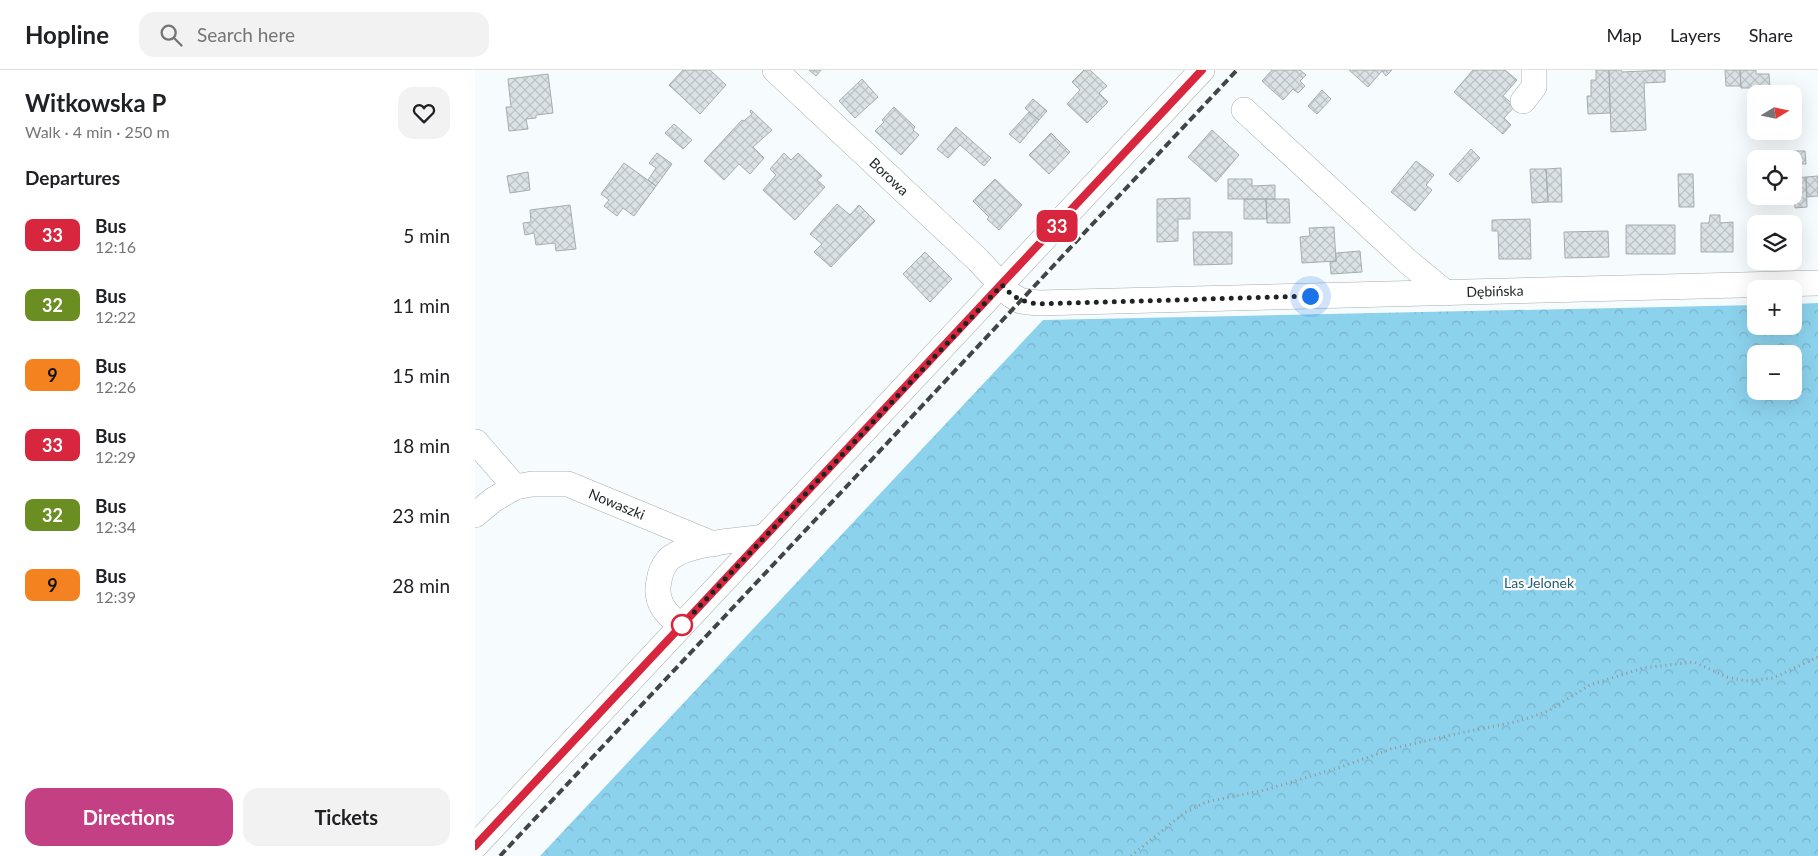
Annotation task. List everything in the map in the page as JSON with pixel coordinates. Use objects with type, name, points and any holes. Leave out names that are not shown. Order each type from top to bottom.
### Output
[{"type":"street","name":"Borowa","points":[[775,70],[978,260],[1011,295],[1021,301],[1038,304],[1446,293]]},
{"type":"street","points":[[475,846],[1203,70]]},
{"type":"street","points":[[1523,101],[1534,87],[1534,70]]},
{"type":"street","points":[[1244,110],[1406,260],[1446,293]]},
{"type":"street","name":"Dębińska","points":[[1446,293],[1818,283]]},
{"type":"street","points":[[477,442],[515,487]]},
{"type":"street","name":"Nowaszki","points":[[475,515],[493,500],[515,487],[532,484],[568,484],[713,544]]},
{"type":"street","points":[[681,626],[668,616],[659,603],[657,588],[667,561],[678,553],[713,544],[765,537]]},
{"type":"path","points":[[1131,856],[1184,813],[1206,802],[1265,790],[1341,767],[1391,749],[1520,721],[1548,711],[1590,685],[1643,668],[1694,662],[1727,677],[1745,681],[1773,678],[1818,657]]},
{"type":"green space","name":"Las Jelonek","points":[[1818,303],[1818,856],[540,856],[1043,320],[1747,305],[1747,335],[1802,335],[1802,304]]},
{"type":"building","points":[[683,70],[710,70],[726,85],[700,114],[669,85]]},
{"type":"building","points":[[809,70],[821,70],[816,76]]},
{"type":"building","points":[[1084,70],[1090,70],[1107,86],[1099,93],[1108,102],[1087,123],[1067,104],[1080,90],[1072,82]]},
{"type":"building","points":[[1272,70],[1300,70],[1306,75],[1300,81],[1305,86],[1298,93],[1293,89],[1283,100],[1262,81]]},
{"type":"building","points":[[1349,70],[1392,70],[1386,76],[1382,71],[1368,87]]},
{"type":"building","points":[[1473,70],[1505,70],[1517,80],[1503,96],[1515,106],[1504,118],[1511,125],[1503,134],[1454,92]]},
{"type":"building","points":[[1596,70],[1609,70],[1610,113],[1588,114],[1587,96],[1591,96],[1591,80],[1596,80]]},
{"type":"building","points":[[1609,70],[1621,70],[1622,72],[1665,70],[1665,82],[1644,83],[1646,130],[1611,132]]},
{"type":"building","points":[[1725,70],[1740,70],[1741,86],[1726,86]]},
{"type":"building","points":[[1740,70],[1756,70],[1756,74],[1769,74],[1770,85],[1747,85],[1747,88],[1741,88]]},
{"type":"building","points":[[548,74],[553,113],[536,115],[536,118],[526,119],[528,129],[509,131],[506,107],[511,107],[508,79]]},
{"type":"building","points":[[862,79],[878,97],[855,118],[839,101]]},
{"type":"building","points":[[1322,90],[1331,99],[1317,114],[1308,106]]},
{"type":"building","points":[[1033,99],[1047,111],[1039,120],[1025,108]]},
{"type":"building","points":[[894,107],[915,127],[913,130],[919,135],[901,155],[875,131]]},
{"type":"building","points":[[751,110],[772,130],[753,147],[764,158],[750,174],[739,164],[724,180],[704,161],[742,120],[744,121],[752,114]]},
{"type":"building","points":[[1029,112],[1039,120],[1020,143],[1009,134]]},
{"type":"building","points":[[674,124],[692,140],[683,149],[665,133]]},
{"type":"building","points":[[956,127],[991,158],[984,166],[960,145],[948,158],[937,149]]},
{"type":"building","points":[[1212,130],[1239,155],[1216,182],[1188,157]]},
{"type":"building","points":[[1051,133],[1070,152],[1049,174],[1029,155]]},
{"type":"building","points":[[1471,149],[1480,158],[1458,182],[1449,174]]},
{"type":"building","points":[[1802,151],[1805,151],[1806,164],[1802,164]]},
{"type":"building","points":[[657,153],[672,164],[656,186],[648,180],[656,168],[649,163]]},
{"type":"building","points":[[784,153],[791,160],[798,153],[822,176],[817,180],[825,187],[795,220],[763,190],[776,175],[770,169]]},
{"type":"building","points":[[1416,161],[1434,175],[1426,185],[1432,190],[1415,211],[1391,192]]},
{"type":"building","points":[[624,163],[656,186],[634,216],[623,208],[617,216],[604,206],[609,200],[601,194]]},
{"type":"building","points":[[1561,168],[1562,202],[1548,202],[1546,169]]},
{"type":"building","points":[[1530,169],[1546,169],[1548,202],[1532,203]]},
{"type":"building","points":[[528,172],[530,190],[510,193],[507,176]]},
{"type":"building","points":[[1678,174],[1693,174],[1694,207],[1679,207]]},
{"type":"building","points":[[1818,176],[1818,196],[1807,197],[1806,177]]},
{"type":"building","points":[[1802,177],[1806,177],[1807,207],[1795,208],[1795,205],[1802,205]]},
{"type":"building","points":[[995,179],[1022,205],[999,230],[987,219],[989,217],[973,201]]},
{"type":"building","points":[[1228,179],[1252,179],[1252,186],[1275,185],[1275,199],[1228,199]]},
{"type":"building","points":[[1190,198],[1190,219],[1178,219],[1178,241],[1157,242],[1157,199]]},
{"type":"building","points":[[1244,199],[1266,199],[1267,219],[1244,219]]},
{"type":"building","points":[[1266,199],[1289,199],[1290,223],[1267,223]]},
{"type":"building","points":[[837,204],[850,215],[859,205],[875,221],[831,267],[814,252],[822,244],[810,234]]},
{"type":"building","points":[[570,205],[576,249],[556,251],[555,243],[536,245],[534,233],[525,235],[523,223],[531,222],[530,210]]},
{"type":"building","points":[[1710,215],[1720,215],[1720,223],[1733,222],[1733,252],[1701,252],[1701,223],[1709,223]]},
{"type":"building","points":[[1530,219],[1531,259],[1499,259],[1498,231],[1492,231],[1492,220]]},
{"type":"building","points":[[1626,225],[1675,225],[1675,254],[1626,254]]},
{"type":"building","points":[[1334,227],[1336,261],[1302,263],[1300,237],[1310,236],[1309,228]]},
{"type":"building","points":[[1608,231],[1609,257],[1565,258],[1564,232]]},
{"type":"building","points":[[1193,232],[1232,232],[1232,264],[1194,265]]},
{"type":"building","points":[[1360,251],[1362,272],[1331,274],[1330,262],[1336,261],[1336,253]]},
{"type":"building","points":[[925,252],[952,279],[930,302],[903,274]]},
{"type":"railway","points":[[500,856],[1237,70]]},
{"type":"bus line","name":"33","points":[[475,846],[1202,70]]},
{"type":"route","points":[[682,625],[1002,285],[1011,295],[1021,301],[1038,304],[1310,296]]}]
